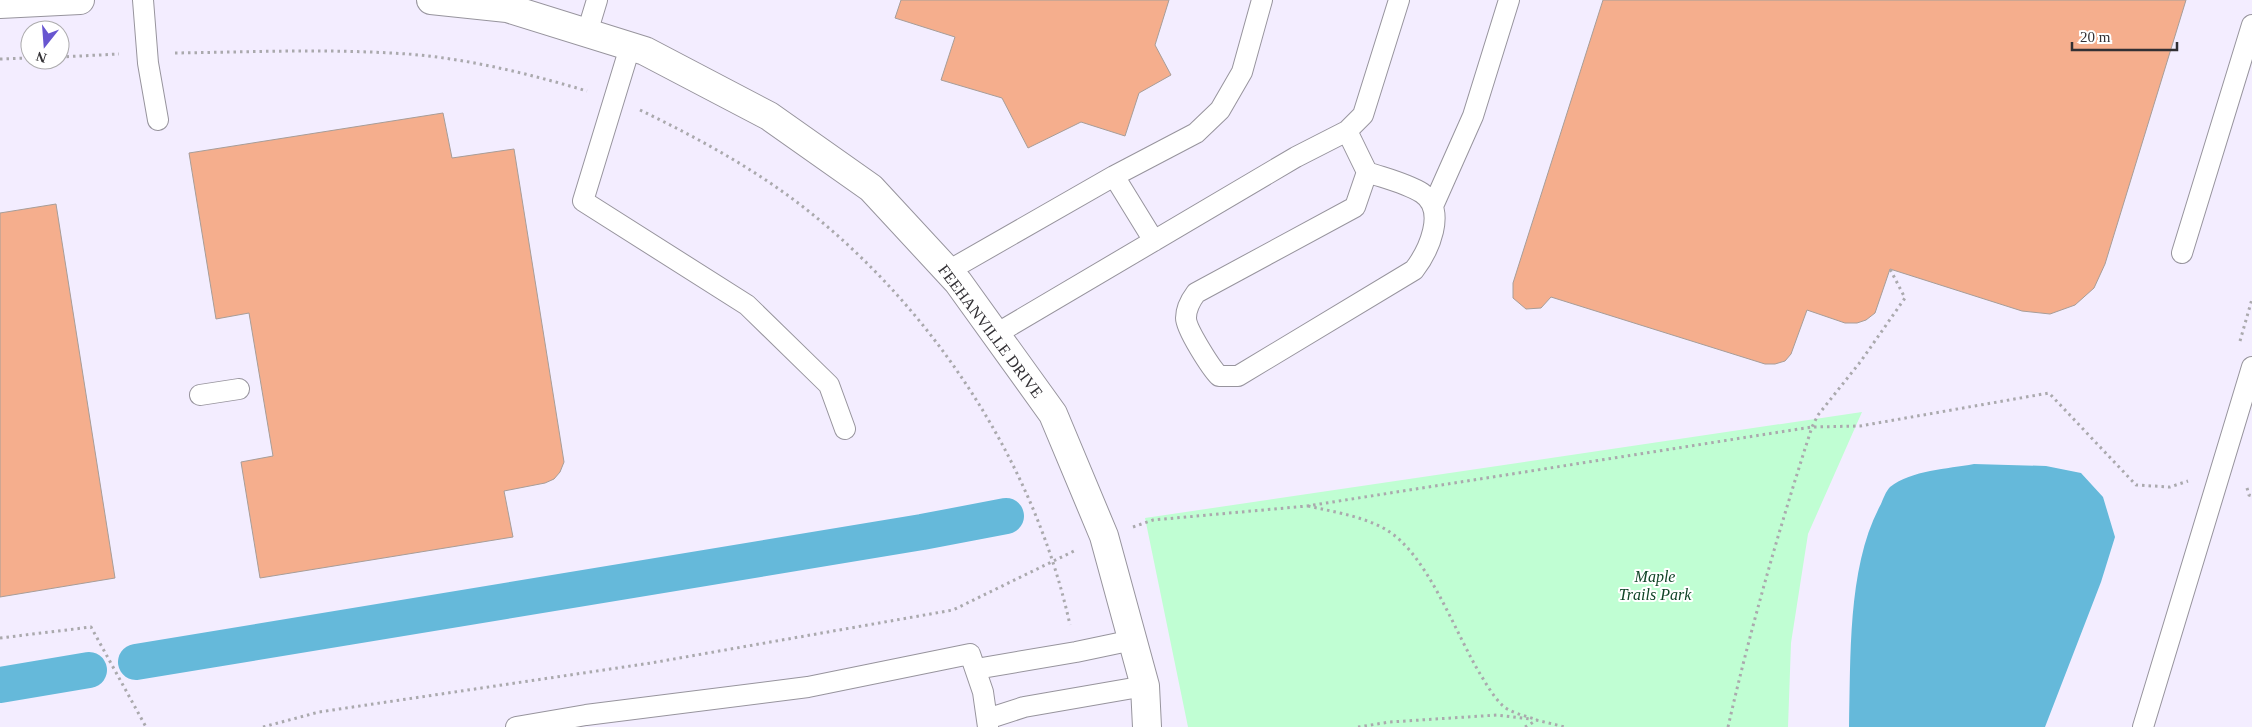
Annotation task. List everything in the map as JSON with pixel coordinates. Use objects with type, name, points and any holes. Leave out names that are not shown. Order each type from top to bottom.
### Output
[{"type":"street","points":[[0,4],[80,0]]},
{"type":"street","name":"FEEHANVILLE DRIVE","points":[[445,1],[485,3],[507,8],[645,52],[769,116],[871,188],[948,271],[1053,414],[1104,536],[1145,686],[1147,727]]},
{"type":"lane","points":[[144,0],[148,63],[158,120]]},
{"type":"lane","points":[[587,33],[597,0]]},
{"type":"lane","points":[[948,271],[1114,176],[1174,146],[1196,132],[1220,110],[1242,72],[1262,0]]},
{"type":"lane","points":[[996,334],[1296,157],[1347,132],[1363,114],[1399,0]]},
{"type":"lane","points":[[1367,172],[1355,207],[1196,293],[1188,304],[1186,321],[1209,366],[1219,376],[1238,376],[1414,270],[1425,256],[1434,228],[1433,206],[1473,116],[1509,0]]},
{"type":"lane","points":[[2182,253],[2252,25]]},
{"type":"lane","points":[[630,46],[583,201],[747,305],[829,385],[845,429]]},
{"type":"lane","points":[[1347,132],[1367,172],[1423,194],[1433,206]]},
{"type":"lane","points":[[1114,176],[1154,241]]},
{"type":"lane","points":[[2143,727],[2252,367]]},
{"type":"lane","points":[[200,395],[239,389]]},
{"type":"lane","points":[[976,669],[1133,640]]},
{"type":"lane","points":[[516,727],[808,687],[970,654],[983,692],[987,723],[1024,707],[1145,686]]},
{"type":"path","points":[[0,58],[20,58]]},
{"type":"path","points":[[1728,727],[1745,655],[1776,542],[1812,427],[1818,415],[1861,361],[1905,298],[1890,269]]},
{"type":"path","points":[[1153,520],[1306,506],[1812,427],[1860,426],[2049,393],[2136,484],[2170,487],[2194,479]]},
{"type":"path","points":[[2249,482],[2246,490],[2252,496]]},
{"type":"path","points":[[1306,506],[1364,520],[1386,530],[1397,538],[1424,571],[1468,654],[1503,707],[1537,720],[1565,727]]},
{"type":"path","points":[[264,727],[319,712],[651,663],[953,610],[1052,562]]},
{"type":"path","points":[[0,638],[91,627],[146,727]]},
{"type":"path","points":[[1358,727],[1390,722],[1497,715],[1537,720]]},
{"type":"path","points":[[1525,727],[1537,720]]},
{"type":"shaded area","points":[[0,0],[2252,0],[2252,727],[0,727]]},
{"type":"green space","name":"Maple Trails Park","points":[[1862,412],[1808,534],[1791,643],[1788,727],[1188,727],[1145,518]]},
{"type":"water","points":[[1974,464],[2046,466],[2081,473],[2103,497],[2115,537],[2101,582],[2045,727],[1849,727],[1851,642],[1856,583],[1870,529],[1885,495],[1890,487],[1909,477],[1930,471]]},
{"type":"building","points":[[901,0],[1169,0],[1155,45],[1171,75],[1139,93],[1125,136],[1081,122],[1028,148],[1002,98],[941,80],[955,37],[895,18]]},
{"type":"building","points":[[1603,0],[2186,0],[2105,264],[2094,288],[2075,305],[2050,314],[2022,311],[1890,269],[1875,313],[1866,320],[1857,323],[1845,323],[1807,310],[1791,354],[1785,361],[1765,364],[1551,297],[1541,308],[1526,309],[1513,298],[1513,283]]},
{"type":"building","points":[[443,113],[452,158],[514,149],[564,462],[560,472],[554,479],[545,483],[504,491],[513,537],[260,578],[241,462],[273,456],[249,313],[216,319],[189,153]]},
{"type":"building","points":[[56,204],[115,578],[0,597],[0,213]]},
{"type":"waterway","points":[[136,662],[922,532],[1006,516]]},
{"type":"waterway","points":[[0,685],[89,670]]}]
